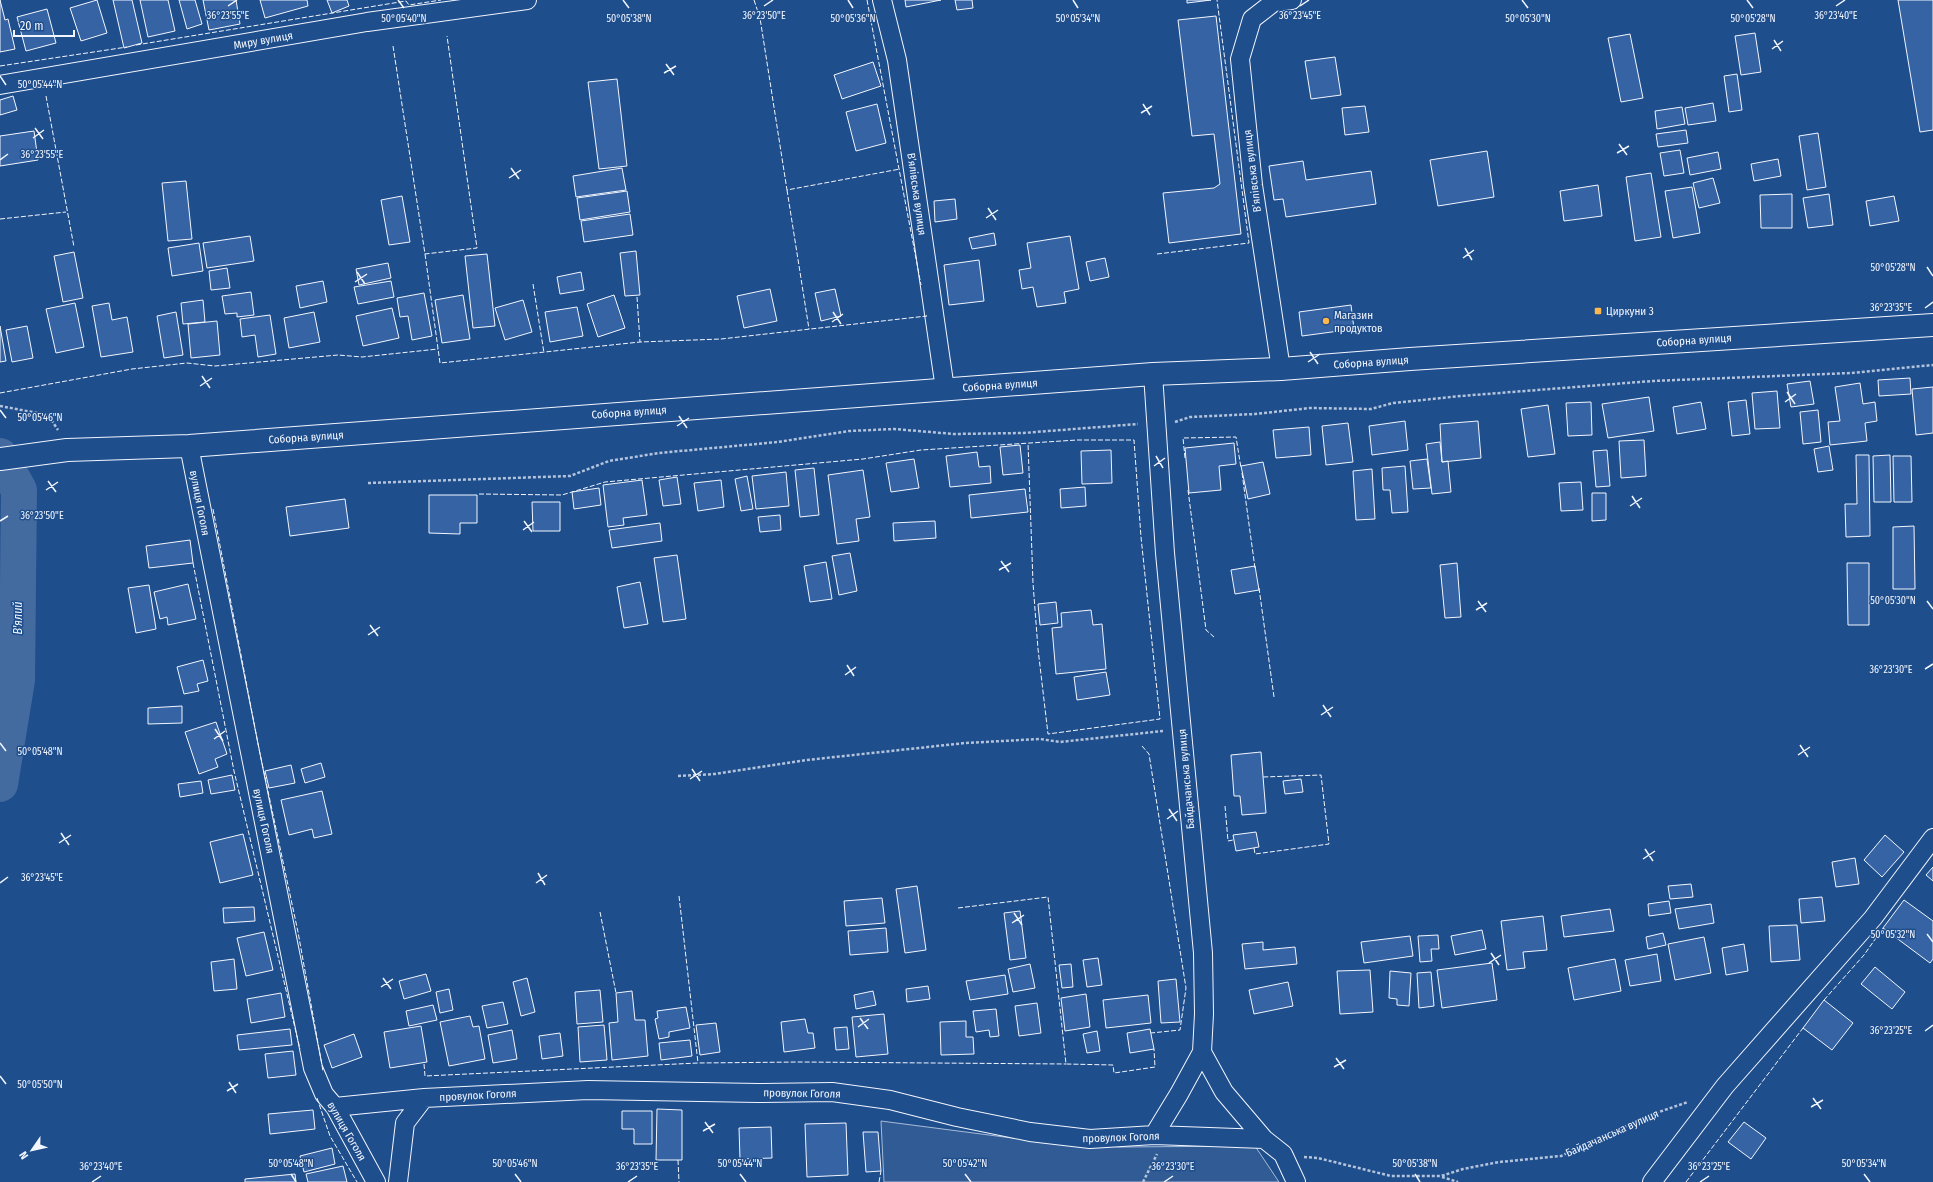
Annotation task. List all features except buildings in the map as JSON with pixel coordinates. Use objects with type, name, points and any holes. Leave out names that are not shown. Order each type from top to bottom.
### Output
[{"type":"street","name":"Миру вулиця","points":[[0,85],[367,22],[527,0]]},
{"type":"street","name":"В’ялівська вулиця","points":[[882,0],[897,60],[945,389]]},
{"type":"street","name":"В’ялівська вулиця","points":[[1281,369],[1252,185],[1240,58],[1252,19],[1274,2],[1292,0]]},
{"type":"street","name":"Соборна вулиця","points":[[0,459],[67,450],[189,446],[1152,374],[1281,369],[1470,355],[1933,325]]},
{"type":"street","name":"Байдачанська вулиця","points":[[1152,374],[1165,553],[1203,953],[1204,1014],[1202,1052]]},
{"type":"street","name":"вулиця Гоголя","points":[[189,446],[313,1068],[324,1094],[335,1107],[376,1182]]},
{"type":"street","points":[[1652,1182],[1725,1086],[1874,918],[1933,838]]},
{"type":"street","points":[[1161,1135],[1179,1094],[1202,1052]]},
{"type":"street","points":[[1202,1052],[1224,1092],[1264,1139],[1283,1154],[1296,1182]]},
{"type":"street","name":"провулок Гоголя","points":[[335,1107],[424,1098],[588,1090],[758,1093],[832,1092],[890,1100],[1030,1132],[1090,1139],[1161,1135],[1264,1139]]},
{"type":"street","points":[[398,1182],[405,1123],[424,1098]]},
{"type":"path","points":[[368,483],[570,476],[609,461],[659,453],[778,442],[849,431],[894,429],[954,434],[1023,433],[1136,424],[1156,429],[1190,417],[1254,414],[1310,408],[1371,409],[1393,403],[1469,395],[1652,381],[1851,373],[1933,365]]},
{"type":"path","points":[[0,406],[48,414],[63,438],[67,450]]},
{"type":"path","points":[[678,776],[715,774],[822,758],[965,744],[1040,739],[1060,742],[1182,729]]},
{"type":"path","name":"Байдачанська вулиця","points":[[1283,1154],[1318,1158],[1391,1176],[1441,1176],[1463,1168],[1499,1162],[1561,1156],[1653,1114],[1693,1100]]},
{"type":"path","points":[[1143,1182],[1161,1135]]},
{"type":"path","points":[[1441,1176],[1458,1182]]},
{"type":"shaded area","points":[[881,1121],[1012,1138],[1119,1147],[1255,1146],[1279,1182],[884,1182]]},
{"type":"waterway","name":"В'ялий","points":[[0,456],[19,490],[17,680],[0,784]]},
{"type":"fence","points":[[136,45],[406,1],[409,5],[441,0]]},
{"type":"fence","points":[[754,0],[760,18],[787,190],[900,169]]},
{"type":"fence","points":[[867,0],[921,285]]},
{"type":"fence","points":[[1157,254],[1249,243],[1217,0]]},
{"type":"fence","points":[[393,46],[425,254],[477,248],[447,36]]},
{"type":"fence","points":[[0,66],[127,47]]},
{"type":"fence","points":[[46,96],[74,247]]},
{"type":"fence","points":[[787,190],[809,329]]},
{"type":"fence","points":[[0,219],[66,212]]},
{"type":"fence","points":[[425,254],[440,363],[640,342]]},
{"type":"fence","points":[[533,284],[544,353]]},
{"type":"fence","points":[[637,297],[640,342],[721,339],[927,316],[926,315]]},
{"type":"fence","points":[[0,393],[132,369],[187,363],[215,366],[338,355],[362,357],[438,349]]},
{"type":"fence","points":[[1185,458],[1183,438],[1236,437],[1241,468]]},
{"type":"fence","points":[[479,494],[562,495],[605,482],[863,459],[921,450],[1077,440],[1134,440],[1141,537],[1160,719],[1048,734],[1038,649],[1033,583],[1028,443]]},
{"type":"fence","points":[[1242,473],[1255,568]]},
{"type":"fence","points":[[1188,490],[1206,630],[1214,637]]},
{"type":"fence","points":[[213,509],[259,749],[298,932],[323,1071]]},
{"type":"fence","points":[[193,563],[234,771],[300,1049]]},
{"type":"fence","points":[[1259,588],[1274,697]]},
{"type":"fence","points":[[1142,746],[1149,754],[1186,988],[1180,1030],[1151,1033]]},
{"type":"fence","points":[[1254,848],[1255,854],[1329,844],[1321,775],[1263,777]]},
{"type":"fence","points":[[1225,806],[1228,841],[1233,840]]},
{"type":"fence","points":[[679,896],[698,1063]]},
{"type":"fence","points":[[958,908],[1048,897],[1066,1064],[1113,1065],[1114,1073],[1155,1067],[1154,1049]]},
{"type":"fence","points":[[600,912],[616,993]]},
{"type":"fence","points":[[1824,1000],[1864,955],[1883,928]]},
{"type":"fence","points":[[1686,1182],[1803,1028]]},
{"type":"fence","points":[[424,1064],[425,1076],[698,1063],[800,1062],[1066,1064]]},
{"type":"fence","points":[[317,1098],[330,1136],[357,1182]]},
{"type":"fence","points":[[678,1160],[679,1182]]},
{"type":"fence","points":[[879,1182],[881,1171]]},
{"type":"place","name":"Циркуни 3","points":[[1598,311]]},
{"type":"place","name":"Магазин продуктов","points":[[1326,321]]}]
